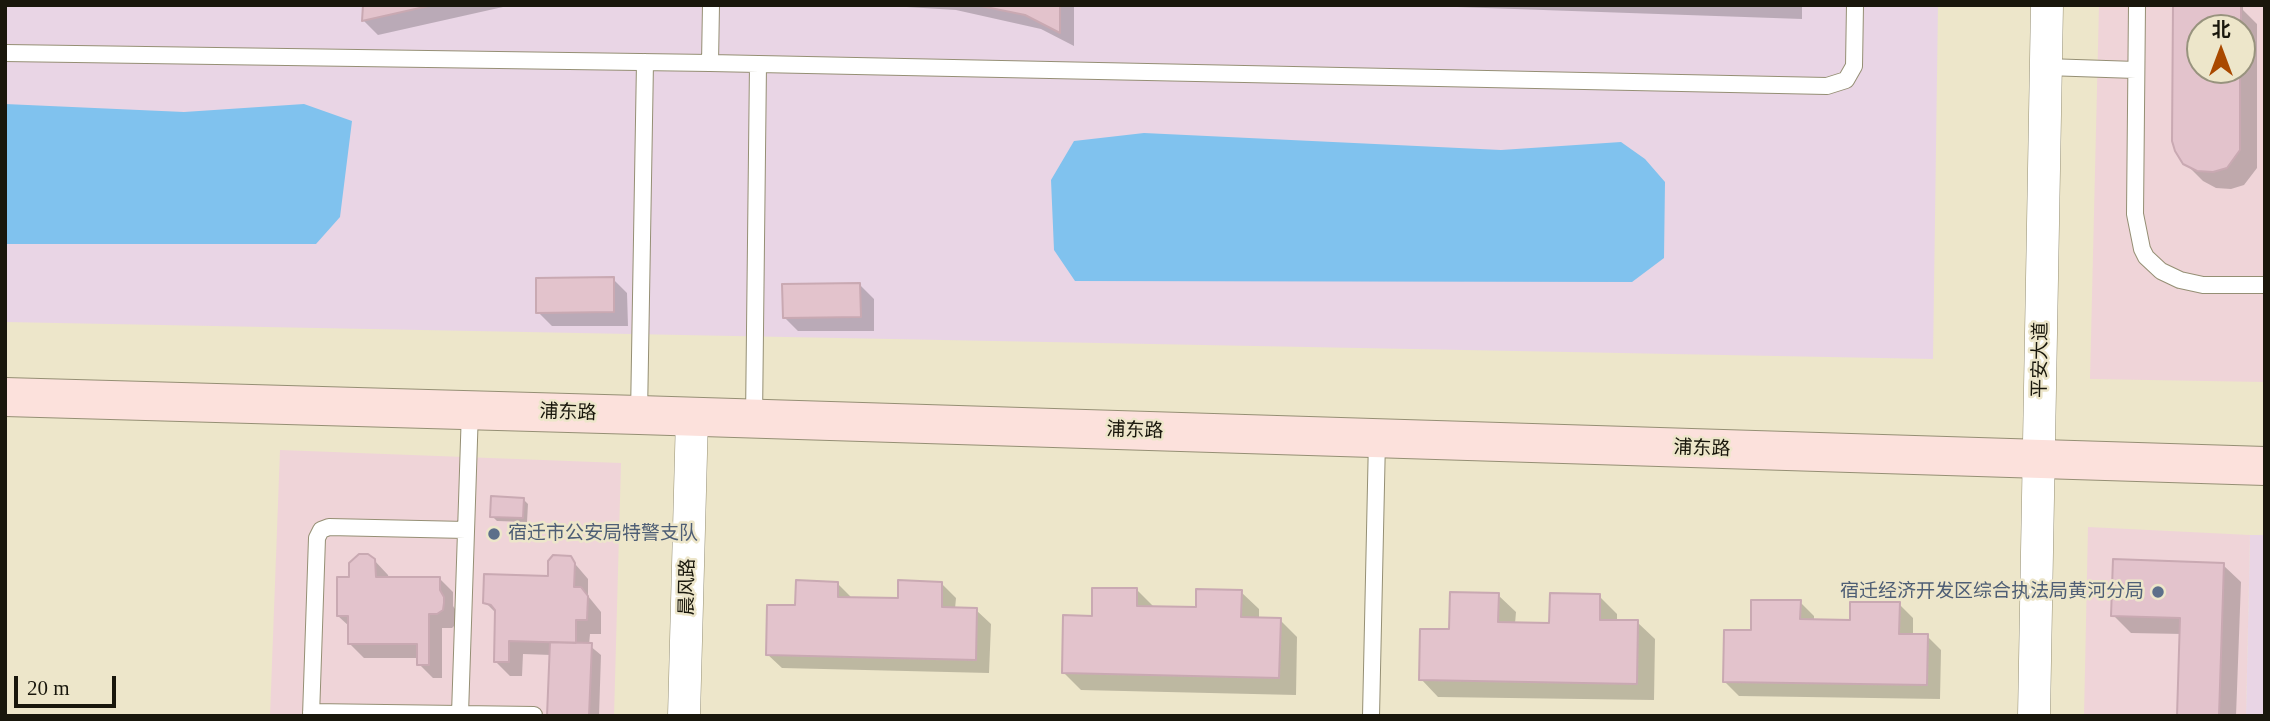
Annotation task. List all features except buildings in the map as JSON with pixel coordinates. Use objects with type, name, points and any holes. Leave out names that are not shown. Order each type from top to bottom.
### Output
[{"type":"street","name":"平安大道","points":[[2035,716],[2047,5]]},
{"type":"street","name":"浦东路","points":[[5,397],[2265,466]]},
{"type":"street","name":"晨风路","points":[[684,716],[692,416]]},
{"type":"lane","points":[[710,63],[711,5]]},
{"type":"lane","points":[[5,52],[710,63],[1828,86],[1846,80],[1854,66],[1855,5]]},
{"type":"lane","points":[[2137,5],[2135,214],[2139,239],[2146,257],[2161,271],[2180,280],[2203,285],[2265,285]]},
{"type":"lane","points":[[639,415],[645,62]]},
{"type":"lane","points":[[754,419],[758,64]]},
{"type":"lane","points":[[2046,67],[2136,70]]},
{"type":"lane","points":[[460,714],[470,410]]},
{"type":"lane","points":[[1371,716],[1377,439]]},
{"type":"lane","points":[[466,530],[329,527],[321,530],[317,538],[311,714],[534,715]]},
{"type":"shaded area","points":[[5,5],[1938,5],[1933,359],[5,322]]},
{"type":"shaded area","points":[[2099,5],[2265,5],[2265,382],[2090,379]]},
{"type":"shaded area","points":[[280,450],[621,463],[614,716],[270,716]]},
{"type":"shaded area","points":[[2088,527],[2250,535],[2246,716],[2084,716]]},
{"type":"shaded area","points":[[2250,535],[2265,535],[2265,716],[2246,716]]},
{"type":"water","points":[[5,104],[184,112],[304,104],[352,121],[340,217],[316,244],[5,244]]},
{"type":"water","points":[[1144,133],[1501,150],[1621,142],[1645,159],[1665,182],[1664,258],[1632,282],[1075,281],[1054,250],[1051,180],[1074,141]]},
{"type":"place","name":"宿迁市公安局特警支队","points":[[494,534]]},
{"type":"place","name":"宿迁经济开发区综合执法局黄河分局","points":[[2158,592]]}]
